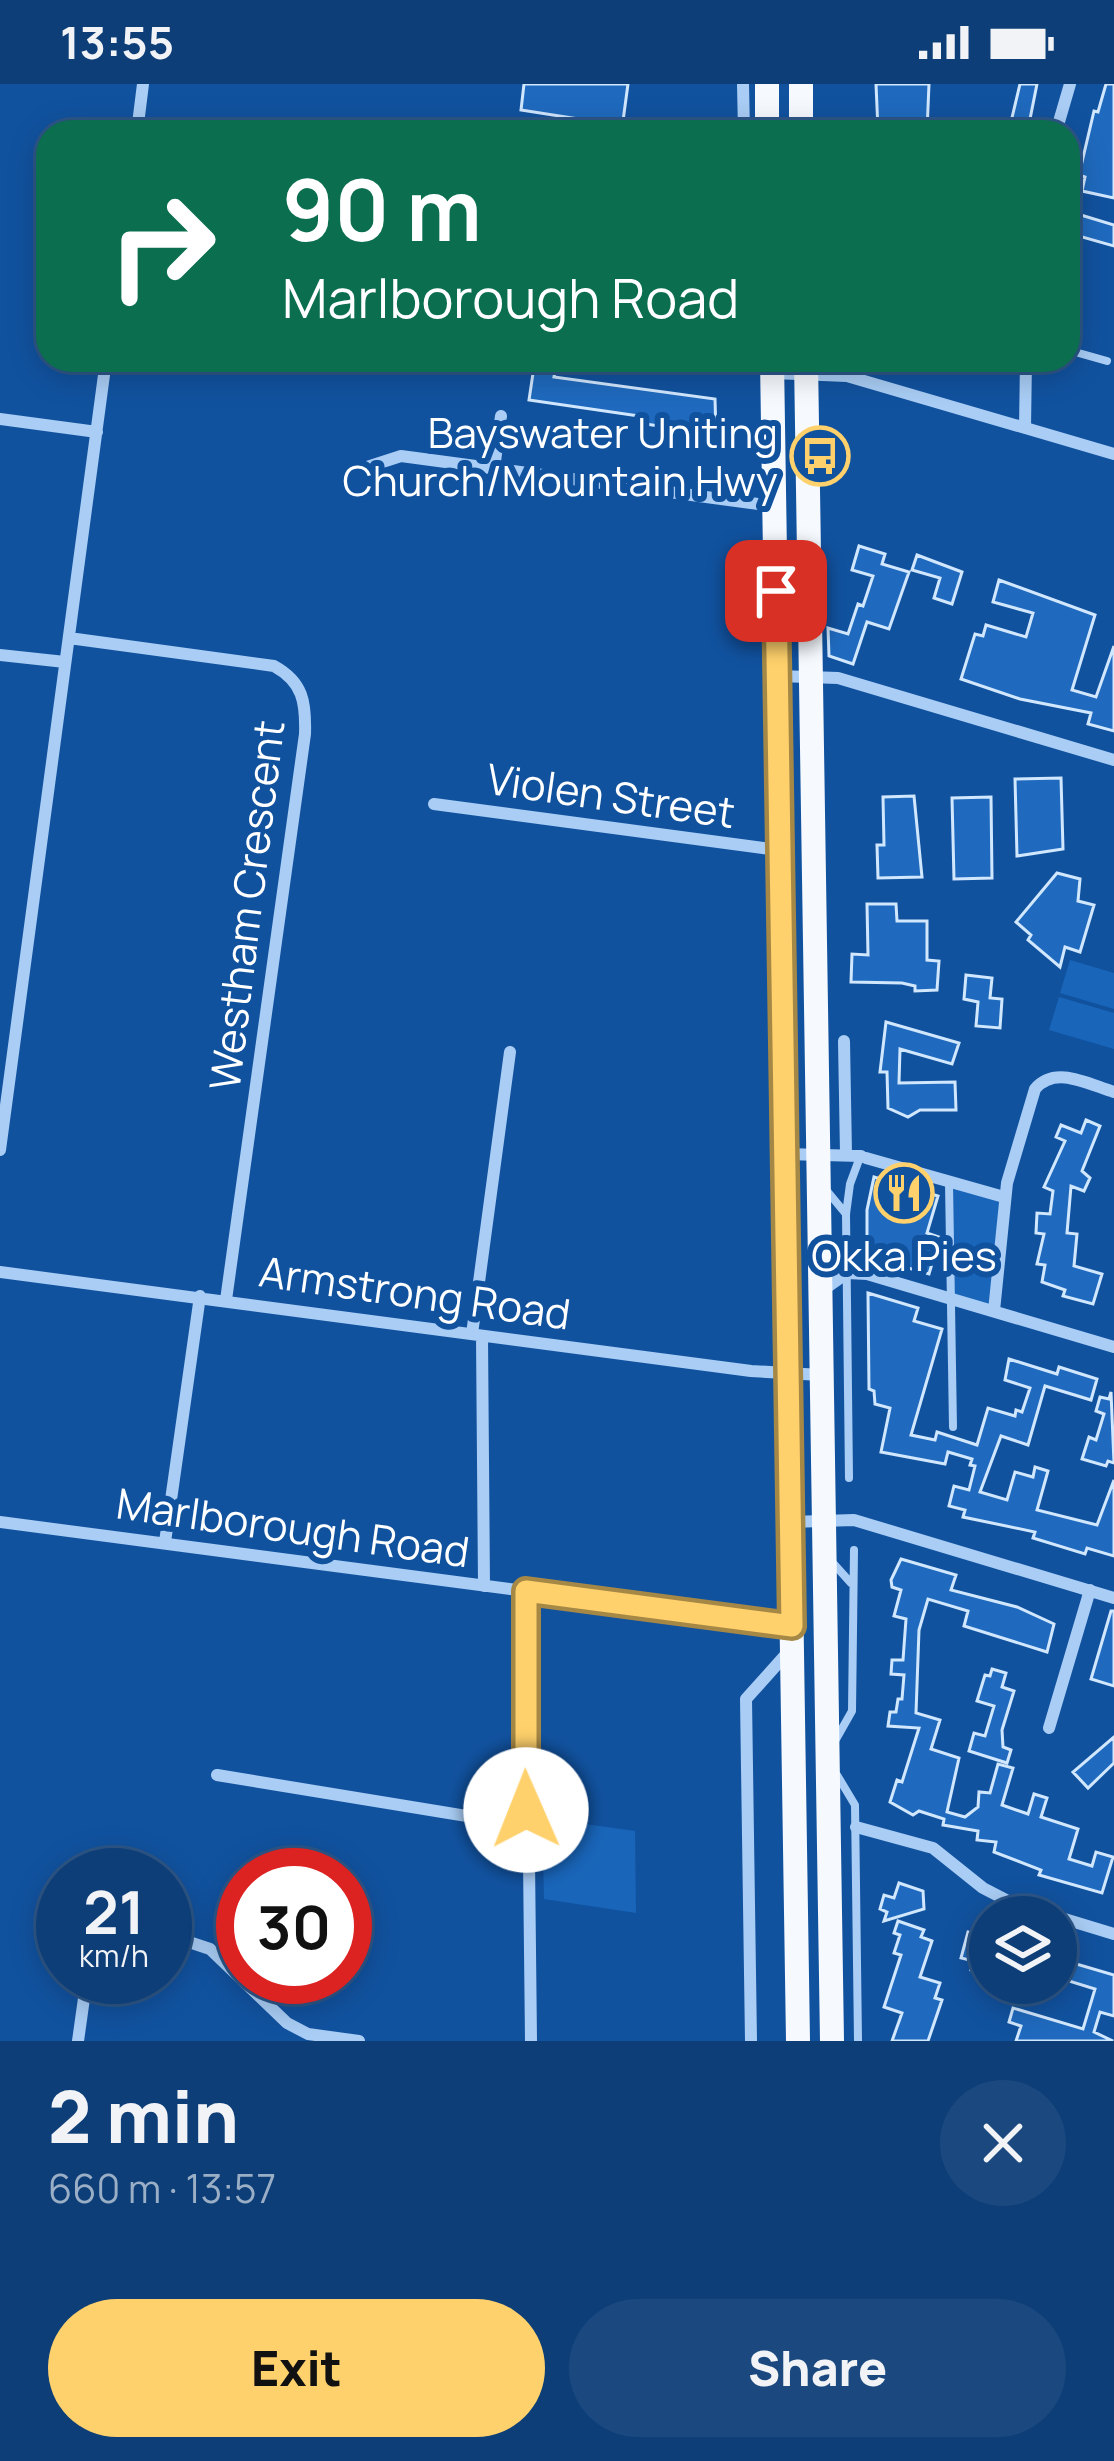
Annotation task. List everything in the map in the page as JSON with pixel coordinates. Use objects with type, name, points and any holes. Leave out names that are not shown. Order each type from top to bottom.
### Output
[{"type":"main road","points":[[767,84],[767,120]]},
{"type":"main road","points":[[800,84],[802,120]]},
{"type":"main road","points":[[772,372],[798,2041]]},
{"type":"main road","points":[[806,372],[832,2041]]},
{"type":"street","points":[[138,120],[143,84]]},
{"type":"street","points":[[743,84],[744,120]]},
{"type":"street","points":[[1060,120],[1070,84]]},
{"type":"street","points":[[0,1150],[7,1041],[104,372]]},
{"type":"street","points":[[831,372],[1114,454]]},
{"type":"street","points":[[1025,428],[1026,372]]},
{"type":"street","points":[[494,469],[501,416]]},
{"type":"street","points":[[0,419],[97,432]]},
{"type":"street","points":[[368,467],[401,456],[775,506]]},
{"type":"street","name":"Westham Crescent","points":[[69,638],[274,666],[292,676],[304,697],[305,734],[226,1300]]},
{"type":"street","points":[[0,655],[65,662]]},
{"type":"street","points":[[776,676],[838,678],[1114,760]]},
{"type":"street","name":"Violen Street","points":[[434,804],[778,850]]},
{"type":"street","points":[[844,1041],[858,1156]]},
{"type":"street","points":[[484,1586],[477,1335],[510,1052]]},
{"type":"street","points":[[994,1311],[1004,1197],[1035,1089],[1048,1077],[1058,1076],[1114,1091]]},
{"type":"street","points":[[784,1154],[858,1156],[1004,1197]]},
{"type":"street","name":"Armstrong Road","points":[[0,1272],[786,1375],[821,1375]]},
{"type":"street","points":[[820,1292],[848,1274],[867,1274],[1114,1347]]},
{"type":"street","points":[[166,1542],[200,1296]]},
{"type":"street","name":"Marlborough Road","points":[[0,1522],[526,1591],[792,1637]]},
{"type":"street","points":[[789,1522],[864,1523],[1114,1598]]},
{"type":"street","points":[[1049,1728],[1090,1590]]},
{"type":"street","points":[[526,1591],[531,2041]]},
{"type":"street","points":[[751,2041],[746,1699],[792,1637]]},
{"type":"street","points":[[218,1775],[527,1826]]},
{"type":"street","points":[[856,1827],[933,1848],[983,1888],[1012,1903],[1114,1934]]},
{"type":"street","points":[[192,1943],[209,1949],[269,2012],[307,2038],[359,2041]]},
{"type":"street","points":[[78,2041],[83,2004]]},
{"type":"lane","points":[[1080,353],[1107,361]]},
{"type":"lane","points":[[849,1478],[846,1214],[858,1156]]},
{"type":"lane","points":[[818,1180],[846,1214]]},
{"type":"lane","points":[[949,1180],[952,1427]]},
{"type":"lane","points":[[823,1470],[849,1434]]},
{"type":"lane","points":[[854,1550],[852,1712],[828,1758],[853,1796],[858,2041]]},
{"type":"lane","points":[[824,1555],[851,1583]]},
{"type":"lane","points":[[830,1899],[856,1868]]},
{"type":"shaded area","points":[[1070,960],[1114,973],[1114,1009],[1060,993]]},
{"type":"shaded area","points":[[1059,997],[1114,1013],[1114,1049],[1049,1030]]},
{"type":"shaded area","points":[[949,1181],[1004,1197],[994,1311],[951,1299]]},
{"type":"shaded area","points":[[542,1818],[635,1831],[636,1913],[544,1899]]},
{"type":"building","points":[[524,84],[628,84],[623,120],[585,120],[521,110]]},
{"type":"building","points":[[876,84],[929,84],[927,120],[878,120]]},
{"type":"building","points":[[1020,84],[1037,84],[1030,120],[1011,120]]},
{"type":"building","points":[[1106,84],[1114,84],[1114,198],[1082,191],[1085,177],[1080,171],[1094,111],[1098,112]]},
{"type":"building","points":[[1080,215],[1114,225],[1114,246],[1080,236]]},
{"type":"building","points":[[533,372],[715,399],[716,434],[638,423],[639,416],[529,400]]},
{"type":"building","points":[[859,546],[885,554],[882,564],[909,572],[889,629],[867,622],[853,664],[829,656],[828,628],[848,634],[858,604],[863,606],[873,576],[852,570]]},
{"type":"building","points":[[917,555],[962,572],[952,604],[934,598],[940,578],[912,570]]},
{"type":"building","points":[[999,580],[1095,615],[1072,690],[1096,697],[1114,646],[1114,731],[1088,724],[1091,713],[1020,699],[961,679],[975,634],[983,636],[986,625],[1026,637],[1033,613],[993,602]]},
{"type":"building","points":[[1061,778],[1063,849],[1017,856],[1015,779]]},
{"type":"building","points":[[914,796],[922,877],[878,878],[877,845],[884,845],[883,797]]},
{"type":"building","points":[[991,797],[992,878],[954,879],[952,798]]},
{"type":"building","points":[[1057,873],[1080,879],[1078,901],[1094,905],[1080,952],[1065,947],[1060,967],[1028,940],[1031,935],[1016,922]]},
{"type":"building","points":[[867,904],[896,904],[897,921],[927,921],[927,960],[939,961],[937,990],[915,991],[915,986],[902,983],[851,982],[852,954],[868,955]]},
{"type":"building","points":[[966,975],[992,978],[990,998],[1002,999],[1000,1028],[976,1026],[978,1002],[964,999]]},
{"type":"building","points":[[886,1022],[959,1043],[952,1064],[900,1049],[899,1083],[955,1082],[956,1110],[920,1110],[908,1117],[888,1108],[887,1072],[880,1072]]},
{"type":"building","points":[[1086,1120],[1100,1126],[1082,1171],[1090,1178],[1084,1191],[1071,1186],[1067,1233],[1077,1234],[1074,1266],[1102,1274],[1093,1304],[1063,1296],[1065,1290],[1042,1282],[1045,1265],[1037,1264],[1044,1234],[1036,1233],[1037,1213],[1050,1214],[1053,1191],[1044,1187],[1065,1141],[1056,1137],[1061,1125],[1081,1133]]},
{"type":"building","points":[[874,1177],[938,1196],[927,1233],[942,1238],[942,1249],[936,1250],[929,1274],[877,1259],[872,1253],[872,1244],[867,1242],[867,1210]]},
{"type":"building","points":[[868,1293],[918,1308],[914,1321],[942,1329],[911,1435],[935,1440],[937,1432],[977,1445],[988,1408],[1015,1416],[1016,1410],[1022,1412],[1030,1388],[1005,1380],[1009,1359],[1057,1374],[1059,1367],[1097,1379],[1091,1400],[1045,1386],[1028,1445],[1001,1436],[980,1492],[1007,1500],[1015,1472],[1033,1477],[1035,1467],[1048,1471],[1037,1510],[1097,1525],[1114,1480],[1114,1556],[1087,1548],[1085,1554],[1033,1538],[1035,1532],[963,1517],[965,1510],[949,1506],[954,1486],[969,1490],[975,1466],[970,1465],[972,1459],[948,1452],[945,1464],[881,1452],[890,1408],[875,1404],[874,1391],[869,1389]]},
{"type":"building","points":[[1111,1392],[1114,1463],[1108,1461],[1106,1466],[1082,1459],[1089,1437],[1096,1440],[1104,1414],[1096,1411],[1100,1397],[1109,1399]]},
{"type":"building","points":[[901,1559],[956,1575],[951,1590],[1017,1607],[1054,1624],[1047,1652],[964,1626],[968,1611],[928,1599],[919,1630],[916,1713],[940,1720],[931,1749],[959,1758],[947,1812],[965,1817],[978,1807],[979,1792],[990,1793],[998,1764],[1013,1768],[1002,1805],[1028,1814],[1034,1794],[1047,1798],[1041,1817],[1078,1829],[1069,1859],[1092,1866],[1096,1852],[1113,1857],[1102,1893],[1039,1875],[1041,1870],[994,1852],[996,1842],[977,1840],[978,1831],[943,1825],[944,1819],[919,1811],[913,1815],[890,1802],[897,1780],[902,1782],[919,1728],[888,1726],[890,1712],[896,1712],[898,1699],[902,1699],[904,1675],[891,1674],[892,1660],[903,1660],[906,1619],[894,1616],[901,1590],[892,1587],[891,1580]]},
{"type":"building","points":[[1114,1611],[1114,1686],[1091,1679]]},
{"type":"building","points":[[992,1669],[1006,1673],[1002,1687],[1014,1691],[1002,1730],[1003,1747],[1011,1750],[1007,1763],[969,1751],[974,1733],[985,1736],[994,1706],[977,1701],[985,1675],[990,1676]]},
{"type":"building","points":[[1114,1737],[1114,1763],[1088,1788],[1073,1772]]},
{"type":"building","points":[[899,1883],[923,1891],[924,1909],[884,1921],[887,1912],[880,1909],[884,1895],[894,1898]]},
{"type":"building","points":[[898,1921],[924,1930],[921,1937],[932,1941],[920,1977],[940,1983],[935,1998],[942,2000],[928,2041],[892,2041],[902,2013],[884,2007],[901,1955],[894,1953],[900,1935],[894,1933]]},
{"type":"building","points":[[968,1932],[969,1932],[969,1960],[961,1958]]},
{"type":"building","points":[[1077,1964],[1114,1975],[1114,2016],[1100,2012],[1094,2032],[1113,2041],[1016,2041],[1021,2026],[1009,2022],[1013,2008],[1083,2029],[1095,1989],[1077,1983]]},
{"type":"place","name":"Bayswater Uniting Church/Mountain Hwy","points":[[820,456]]},
{"type":"place","name":"Okka Pies","points":[[904,1193]]},
{"type":"route","points":[[526,1810],[526,1591],[792,1626],[776,591]]}]
